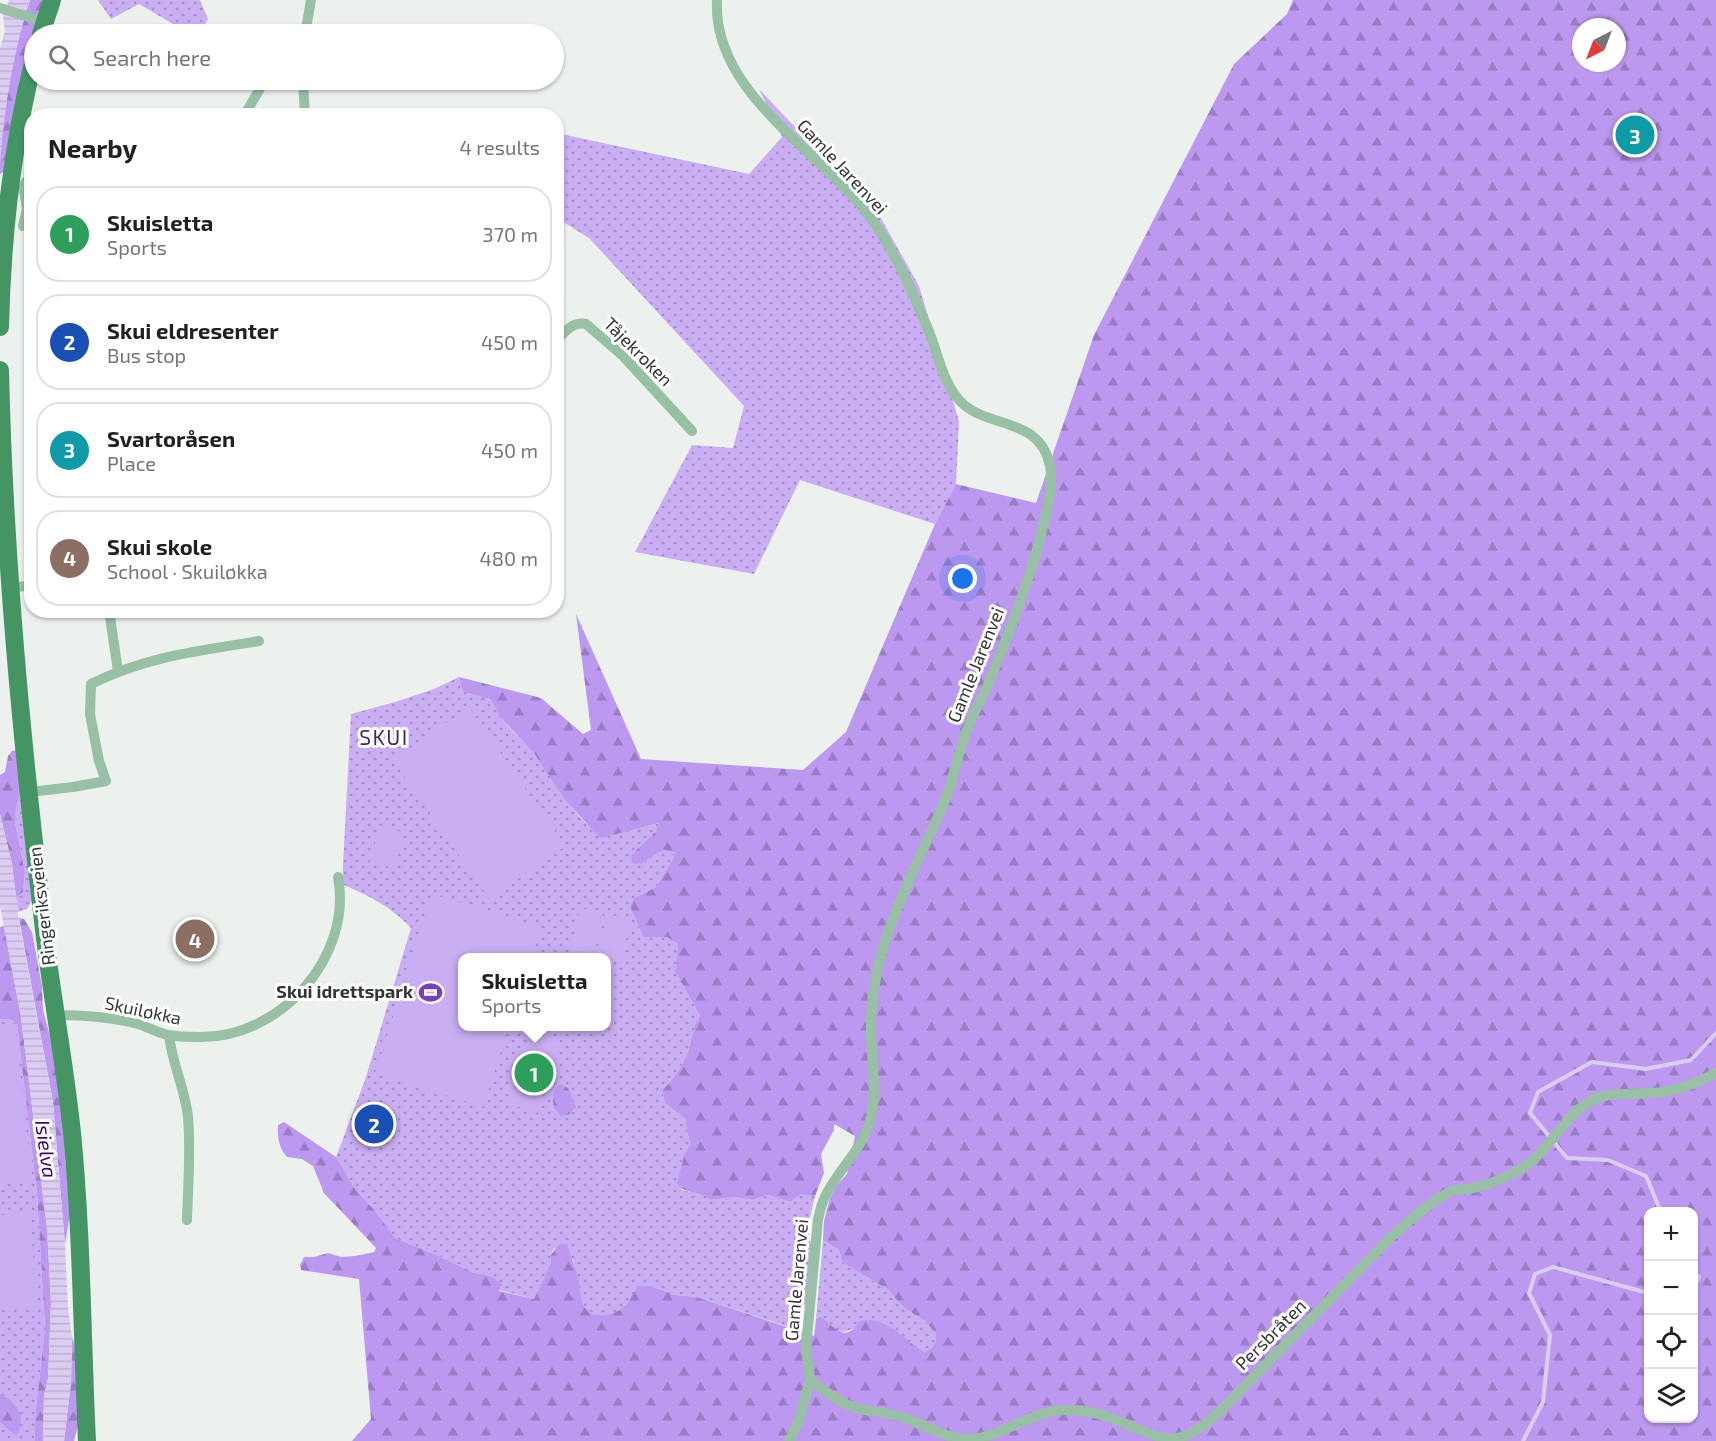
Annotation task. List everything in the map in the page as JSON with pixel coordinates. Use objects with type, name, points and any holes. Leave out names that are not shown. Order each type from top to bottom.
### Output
[{"type":"main road","points":[[44,24],[52,0]]},
{"type":"main road","points":[[0,327],[21,227],[20,120],[27,90]]},
{"type":"main road","name":"Ringeriksveien","points":[[0,370],[2,448],[11,587],[28,792],[74,1158],[87,1441]]},
{"type":"street","points":[[307,24],[311,0]]},
{"type":"street","name":"Gamle Jarenvei","points":[[717,0],[716,10],[723,43],[740,78],[762,106],[848,191],[870,217],[892,250],[929,332],[949,386],[960,402],[979,413],[1030,433],[1046,450],[1051,469],[1050,496],[1041,537],[1024,590],[986,687],[967,728],[956,773],[890,927],[879,961],[870,1025],[873,1096],[871,1120],[861,1145],[837,1176],[823,1201],[818,1219],[806,1348],[810,1380],[798,1423],[789,1441]]},
{"type":"street","points":[[1,8],[27,16],[38,24]]},
{"type":"street","points":[[249,108],[259,90]]},
{"type":"street","points":[[303,90],[305,108]]},
{"type":"street","name":"Tåjekroken","points":[[564,333],[573,324],[579,322],[586,324],[623,356],[692,431]]},
{"type":"street","points":[[11,587],[24,586]]},
{"type":"street","points":[[110,618],[118,671]]},
{"type":"street","points":[[28,792],[106,781],[99,761],[90,714],[91,684],[118,671],[165,656],[259,641]]},
{"type":"street","name":"Skuiløkka","points":[[56,1015],[138,1024],[169,1035],[203,1037],[221,1035],[252,1026],[290,1002],[316,974],[332,942],[340,893],[338,877]]},
{"type":"street","points":[[169,1035],[188,1117],[188,1220]]},
{"type":"street","name":"Persbråten","points":[[810,1380],[850,1406],[904,1418],[958,1440],[987,1436],[1032,1416],[1069,1410],[1090,1412],[1168,1439],[1179,1438],[1200,1429],[1222,1409],[1392,1236],[1418,1213],[1454,1190],[1472,1189],[1527,1165],[1542,1152],[1578,1111],[1597,1098],[1615,1094],[1676,1091],[1716,1073]]},
{"type":"shaded area","points":[[98,0],[200,0],[208,19],[205,24],[173,24],[139,4],[111,19]]},
{"type":"shaded area","points":[[759,89],[879,215],[919,286],[959,421],[956,484],[935,524],[800,480],[754,574],[635,552],[692,445],[733,448],[744,406],[589,238],[564,222],[564,135],[749,174],[782,137]]},
{"type":"shaded area","points":[[459,677],[464,688],[485,697],[494,704],[508,726],[535,754],[573,809],[601,837],[660,823],[656,831],[631,855],[642,863],[664,850],[676,853],[656,887],[634,898],[630,906],[643,937],[667,937],[678,944],[675,971],[700,1016],[683,1063],[662,1091],[665,1103],[685,1119],[690,1144],[685,1153],[682,1190],[707,1196],[711,1200],[734,1197],[753,1200],[768,1195],[790,1202],[801,1193],[815,1196],[809,1221],[809,1237],[812,1247],[808,1300],[798,1313],[792,1328],[697,1297],[675,1295],[651,1286],[637,1286],[631,1299],[621,1310],[598,1315],[588,1312],[581,1301],[573,1259],[554,1248],[550,1256],[551,1262],[534,1299],[499,1290],[490,1276],[472,1272],[395,1238],[356,1190],[336,1157],[366,1077],[411,928],[380,903],[342,884],[351,714],[434,689]]},
{"type":"shaded area","points":[[469,707],[565,846],[489,899],[393,760]]},
{"type":"shaded area","points":[[21,790],[33,898],[27,909],[18,912],[16,898],[23,892],[25,872],[15,822]]},
{"type":"shaded area","points":[[381,825],[404,833],[392,868],[369,861]]},
{"type":"shaded area","name":"Skui idrettspark","points":[[432,894],[540,928],[532,953],[458,953],[458,1031],[508,1031],[483,1107],[375,1073]]},
{"type":"shaded area","points":[[580,908],[603,913],[594,953],[571,950]]},
{"type":"shaded area","points":[[607,914],[631,919],[622,961],[611,959],[611,953],[599,953]]},
{"type":"shaded area","points":[[0,1019],[12,1020],[17,1025],[37,1194],[45,1327],[34,1427],[35,1441],[0,1441],[0,1422],[14,1435],[5,1397],[0,1393]]},
{"type":"shaded area","points":[[15,1025],[32,1181],[0,1184],[0,1027]]},
{"type":"shaded area","points":[[531,1032],[561,1043],[537,1113],[507,1103]]},
{"type":"shaded area","points":[[30,1213],[37,1307],[0,1310],[0,1215]]},
{"type":"shaded area","points":[[823,1240],[839,1250],[842,1262],[888,1290],[903,1307],[925,1321],[936,1334],[936,1341],[932,1347],[924,1352],[855,1328],[839,1331],[821,1316],[816,1319]]},
{"type":"green space","points":[[30,0],[45,0],[36,24],[24,24],[24,77],[5,171],[0,174],[2,130],[8,86]]},
{"type":"green space","points":[[1293,0],[1716,0],[1716,1441],[352,1441],[371,1419],[359,1279],[301,1270],[300,1265],[304,1257],[328,1253],[341,1257],[355,1256],[374,1252],[376,1248],[324,1193],[313,1166],[302,1159],[287,1157],[284,1154],[279,1142],[278,1125],[284,1122],[336,1157],[356,1190],[395,1238],[472,1272],[490,1276],[502,1284],[499,1291],[534,1299],[551,1262],[550,1256],[559,1244],[567,1244],[583,1303],[589,1312],[594,1314],[619,1311],[637,1286],[651,1286],[675,1295],[697,1297],[814,1336],[816,1319],[821,1316],[840,1332],[845,1333],[855,1328],[860,1321],[870,1320],[887,1325],[924,1352],[936,1341],[936,1334],[925,1321],[903,1307],[888,1290],[842,1262],[839,1250],[823,1240],[824,1221],[830,1198],[837,1185],[847,1174],[855,1136],[834,1124],[834,1130],[821,1154],[824,1173],[815,1196],[801,1194],[790,1202],[768,1195],[753,1200],[734,1197],[711,1200],[685,1190],[677,1184],[685,1153],[690,1144],[685,1119],[665,1103],[662,1091],[683,1063],[700,1016],[675,971],[678,944],[667,937],[643,937],[630,906],[634,898],[656,887],[676,853],[664,850],[642,863],[633,864],[631,855],[656,831],[659,823],[601,838],[564,798],[534,753],[500,717],[493,703],[489,699],[463,691],[459,677],[541,698],[583,734],[591,730],[576,614],[641,759],[803,770],[846,732],[935,524],[956,484],[1036,503],[1094,335],[1234,64],[1287,14]]},
{"type":"green space","points":[[17,750],[21,790],[15,822],[25,872],[23,892],[16,898],[12,864],[0,814],[0,775],[5,772],[8,756],[12,751]]},
{"type":"green space","points":[[19,918],[24,919],[32,932],[42,986],[43,1010],[54,1051],[70,1214],[65,1245],[53,1102]]},
{"type":"green space","points":[[4,926],[21,1017],[47,1228],[51,1303],[43,1441],[35,1441],[34,1427],[45,1327],[37,1194],[17,1025],[12,1020],[0,1019],[0,927]]},
{"type":"green space","points":[[560,1084],[568,1088],[576,1107],[570,1114],[561,1116],[555,1109],[553,1100]]},
{"type":"green space","points":[[72,1337],[75,1347],[80,1418],[74,1441],[64,1441],[71,1382]]},
{"type":"green space","points":[[0,1393],[18,1409],[21,1420],[18,1434],[14,1435],[0,1422]]},
{"type":"water","points":[[9,0],[30,0],[10,79],[0,160],[0,48],[5,31],[3,16]]},
{"type":"water","name":"Isielva","points":[[0,814],[12,864],[19,921],[53,1103],[72,1337],[71,1382],[64,1441],[43,1441],[51,1303],[47,1228],[21,1017],[0,906]]},
{"type":"waterway","points":[[1659,1207],[1646,1176],[1608,1160],[1567,1158],[1530,1113],[1538,1092],[1592,1062],[1646,1069],[1691,1060],[1716,1033]]},
{"type":"waterway","points":[[1523,1441],[1543,1402],[1550,1335],[1529,1293],[1535,1274],[1553,1267],[1644,1292]]},
{"type":"waterway","points":[[1698,1276],[1698,1280]]},
{"type":"place","name":"Svartoråsen","points":[[1635,135]]},
{"type":"place","name":"Skui skole","points":[[195,939]]},
{"type":"place","name":"Skui idrettspark","points":[[431,992]]},
{"type":"place","name":"Skuisletta","points":[[534,1073]]},
{"type":"place","name":"Skui eldresenter","points":[[374,1124]]},
{"type":"district","name":"SKUI","points":[[384,738]]}]
